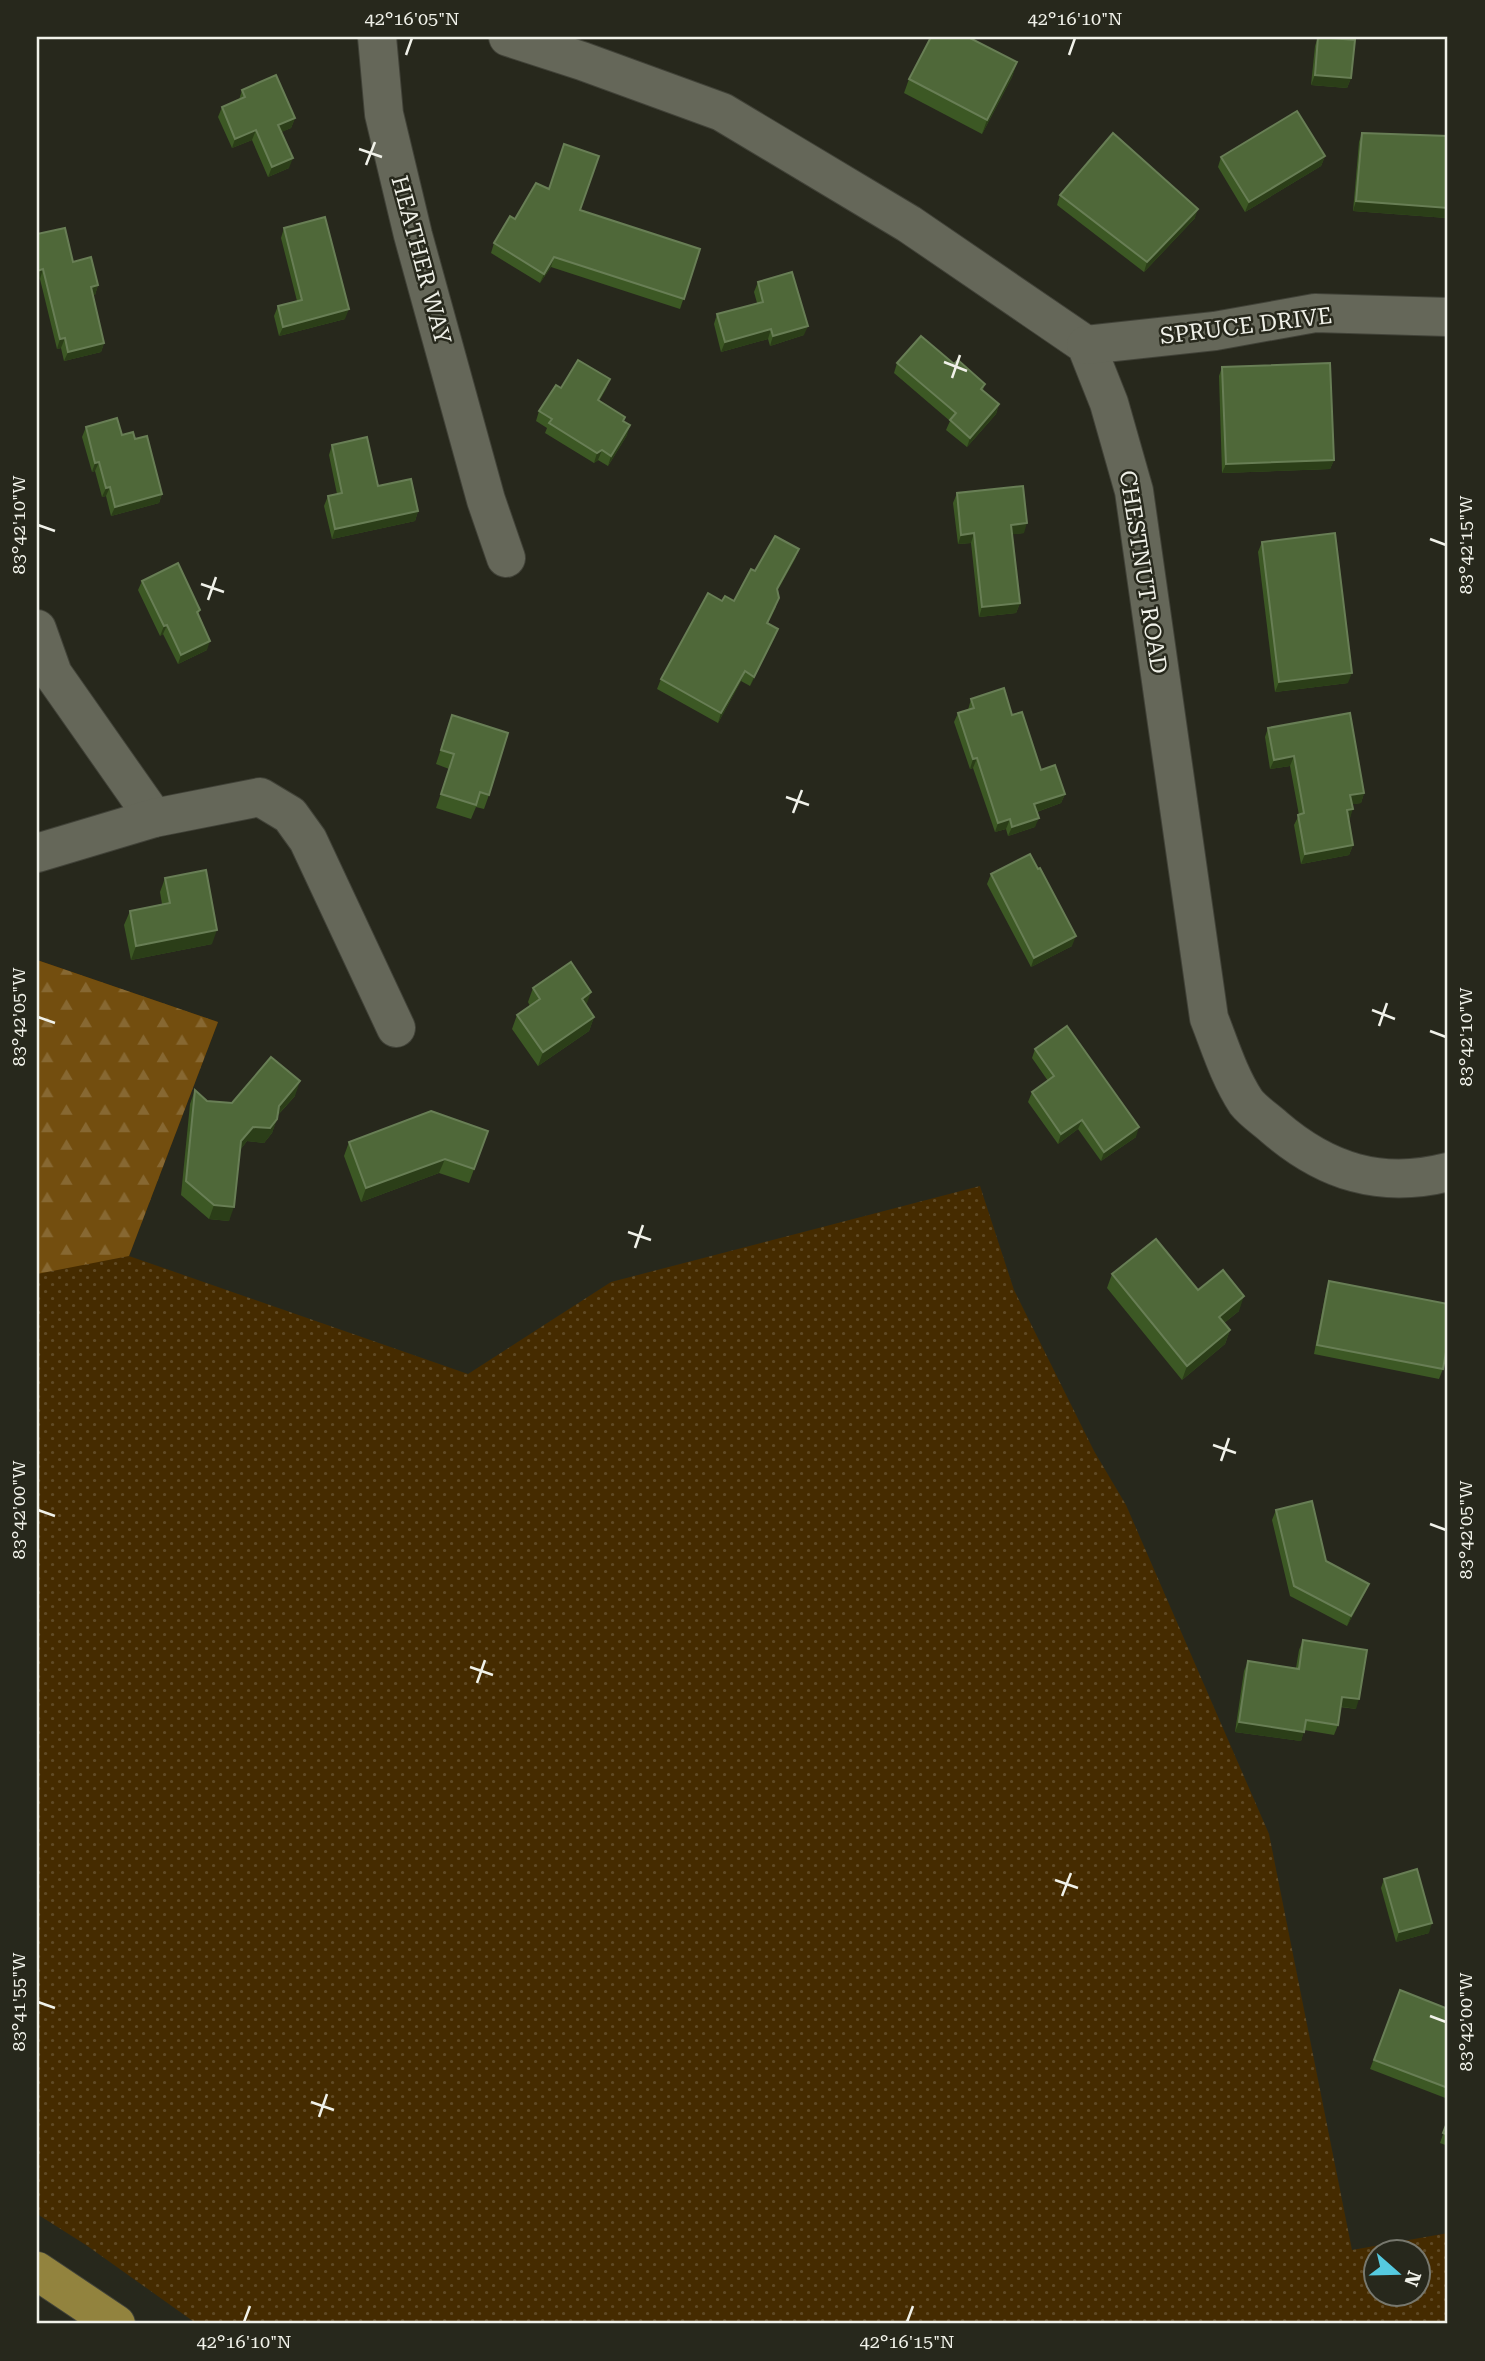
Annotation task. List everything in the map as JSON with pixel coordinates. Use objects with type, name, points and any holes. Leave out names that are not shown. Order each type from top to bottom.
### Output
[{"type":"main road","points":[[37,2271],[116,2324]]},
{"type":"street","name":"HEATHER WAY","points":[[377,37],[384,114],[413,235],[486,500],[506,558]]},
{"type":"street","points":[[508,37],[722,112],[909,224],[1086,345]]},
{"type":"street","name":"SPRUCE DRIVE","points":[[1086,345],[1214,331],[1315,313],[1448,317]]},
{"type":"street","name":"CHESTNUT ROAD","points":[[1086,345],[1109,402],[1134,491],[1209,1018],[1225,1061],[1247,1103],[1287,1139],[1313,1156],[1340,1169],[1376,1178],[1422,1179],[1448,1172]]},
{"type":"street","points":[[37,629],[53,674],[154,818]]},
{"type":"street","points":[[37,853],[154,818],[260,797],[290,815],[308,840],[396,1028]]},
{"type":"shaded area","points":[[37,960],[218,1022],[129,1256],[468,1374],[611,1282],[980,1186],[1014,1290],[1094,1451],[1126,1505],[1269,1834],[1352,2250],[1362,2248],[1362,2308],[1432,2308],[1432,2238],[1420,2238],[1448,2233],[1448,2324],[197,2324],[86,2245],[37,2214]]},
{"type":"green space","points":[[37,960],[218,1022],[129,1256],[37,1274]]},
{"type":"building","points":[[931,37],[968,37],[1017,62],[987,120],[909,79]]},
{"type":"building","points":[[1318,37],[1355,40],[1351,78],[1315,75]]},
{"type":"building","points":[[276,75],[295,118],[278,125],[293,158],[272,167],[256,130],[235,139],[222,107],[245,97],[242,90]]},
{"type":"building","points":[[1297,111],[1325,156],[1249,202],[1221,157]]},
{"type":"building","points":[[1113,133],[1198,209],[1147,262],[1060,195]]},
{"type":"building","points":[[1362,133],[1448,136],[1448,208],[1356,201]]},
{"type":"building","points":[[564,144],[599,156],[580,210],[700,249],[684,299],[554,257],[544,274],[494,243],[510,216],[515,219],[536,183],[549,189]]},
{"type":"building","points":[[325,217],[349,309],[283,327],[278,306],[302,300],[284,228]]},
{"type":"building","points":[[65,228],[73,262],[91,257],[98,285],[91,287],[104,343],[68,352],[65,338],[60,339],[43,269],[37,271],[37,234]]},
{"type":"building","points":[[792,272],[808,326],[773,336],[771,329],[725,342],[717,314],[763,302],[758,282]]},
{"type":"building","points":[[921,336],[954,364],[958,360],[985,384],[981,389],[999,404],[970,438],[950,420],[956,413],[897,363]]},
{"type":"building","points":[[578,360],[610,379],[598,400],[625,417],[623,421],[630,425],[611,456],[602,450],[597,453],[549,423],[552,419],[539,411],[556,385],[561,388]]},
{"type":"building","points":[[1330,363],[1334,460],[1226,464],[1222,367]]},
{"type":"building","points":[[117,418],[122,435],[133,432],[135,439],[147,436],[162,494],[115,507],[110,487],[106,488],[99,462],[95,463],[86,427]]},
{"type":"building","points":[[367,437],[378,486],[411,479],[418,511],[335,529],[328,496],[342,493],[332,445]]},
{"type":"building","points":[[1023,486],[1027,523],[1011,525],[1020,603],[982,607],[974,533],[961,535],[957,493]]},
{"type":"building","points":[[1335,533],[1352,673],[1279,682],[1262,542]]},
{"type":"building","points":[[775,536],[799,549],[777,589],[779,598],[767,623],[778,629],[754,677],[745,671],[721,713],[661,679],[708,593],[722,601],[725,596],[734,601],[751,569],[755,571]]},
{"type":"building","points":[[178,563],[200,610],[197,612],[210,641],[181,655],[142,581]]},
{"type":"building","points":[[1004,688],[1012,715],[1022,712],[1041,770],[1055,765],[1065,794],[1034,804],[1039,818],[1012,827],[1010,819],[998,823],[977,758],[973,759],[958,713],[974,708],[971,699]]},
{"type":"building","points":[[1350,713],[1364,793],[1350,795],[1353,809],[1347,810],[1353,845],[1305,854],[1298,815],[1304,813],[1294,756],[1274,760],[1268,728]]},
{"type":"building","points":[[452,715],[508,733],[489,795],[480,792],[476,805],[441,794],[454,754],[441,750]]},
{"type":"building","points":[[1030,854],[1076,936],[1034,958],[991,874]]},
{"type":"building","points":[[206,870],[217,930],[136,946],[130,911],[170,903],[165,878]]},
{"type":"building","points":[[571,962],[591,992],[582,999],[594,1017],[543,1052],[517,1015],[540,999],[533,988]]},
{"type":"building","points":[[1067,1026],[1139,1127],[1104,1152],[1082,1120],[1061,1134],[1032,1092],[1054,1076],[1035,1049]]},
{"type":"building","points":[[271,1057],[300,1081],[279,1106],[277,1119],[270,1128],[253,1127],[241,1141],[234,1207],[214,1205],[186,1181],[195,1090],[207,1101],[232,1103]]},
{"type":"building","points":[[431,1111],[488,1131],[474,1169],[445,1159],[366,1188],[349,1142]]},
{"type":"building","points":[[1156,1239],[1198,1290],[1223,1270],[1244,1296],[1219,1317],[1230,1330],[1187,1366],[1112,1274]]},
{"type":"building","points":[[1329,1281],[1448,1304],[1448,1341],[1443,1369],[1317,1345]]},
{"type":"building","points":[[1312,1501],[1326,1561],[1369,1584],[1351,1616],[1294,1586],[1276,1510]]},
{"type":"building","points":[[1303,1640],[1367,1650],[1359,1699],[1342,1697],[1338,1725],[1306,1720],[1304,1732],[1239,1722],[1248,1661],[1299,1669]]},
{"type":"building","points":[[1417,1869],[1432,1923],[1399,1932],[1384,1879]]},
{"type":"building","points":[[1400,1990],[1448,2009],[1448,2088],[1374,2060]]},
{"type":"building","points":[[1448,2120],[1448,2135],[1443,2133]]}]
